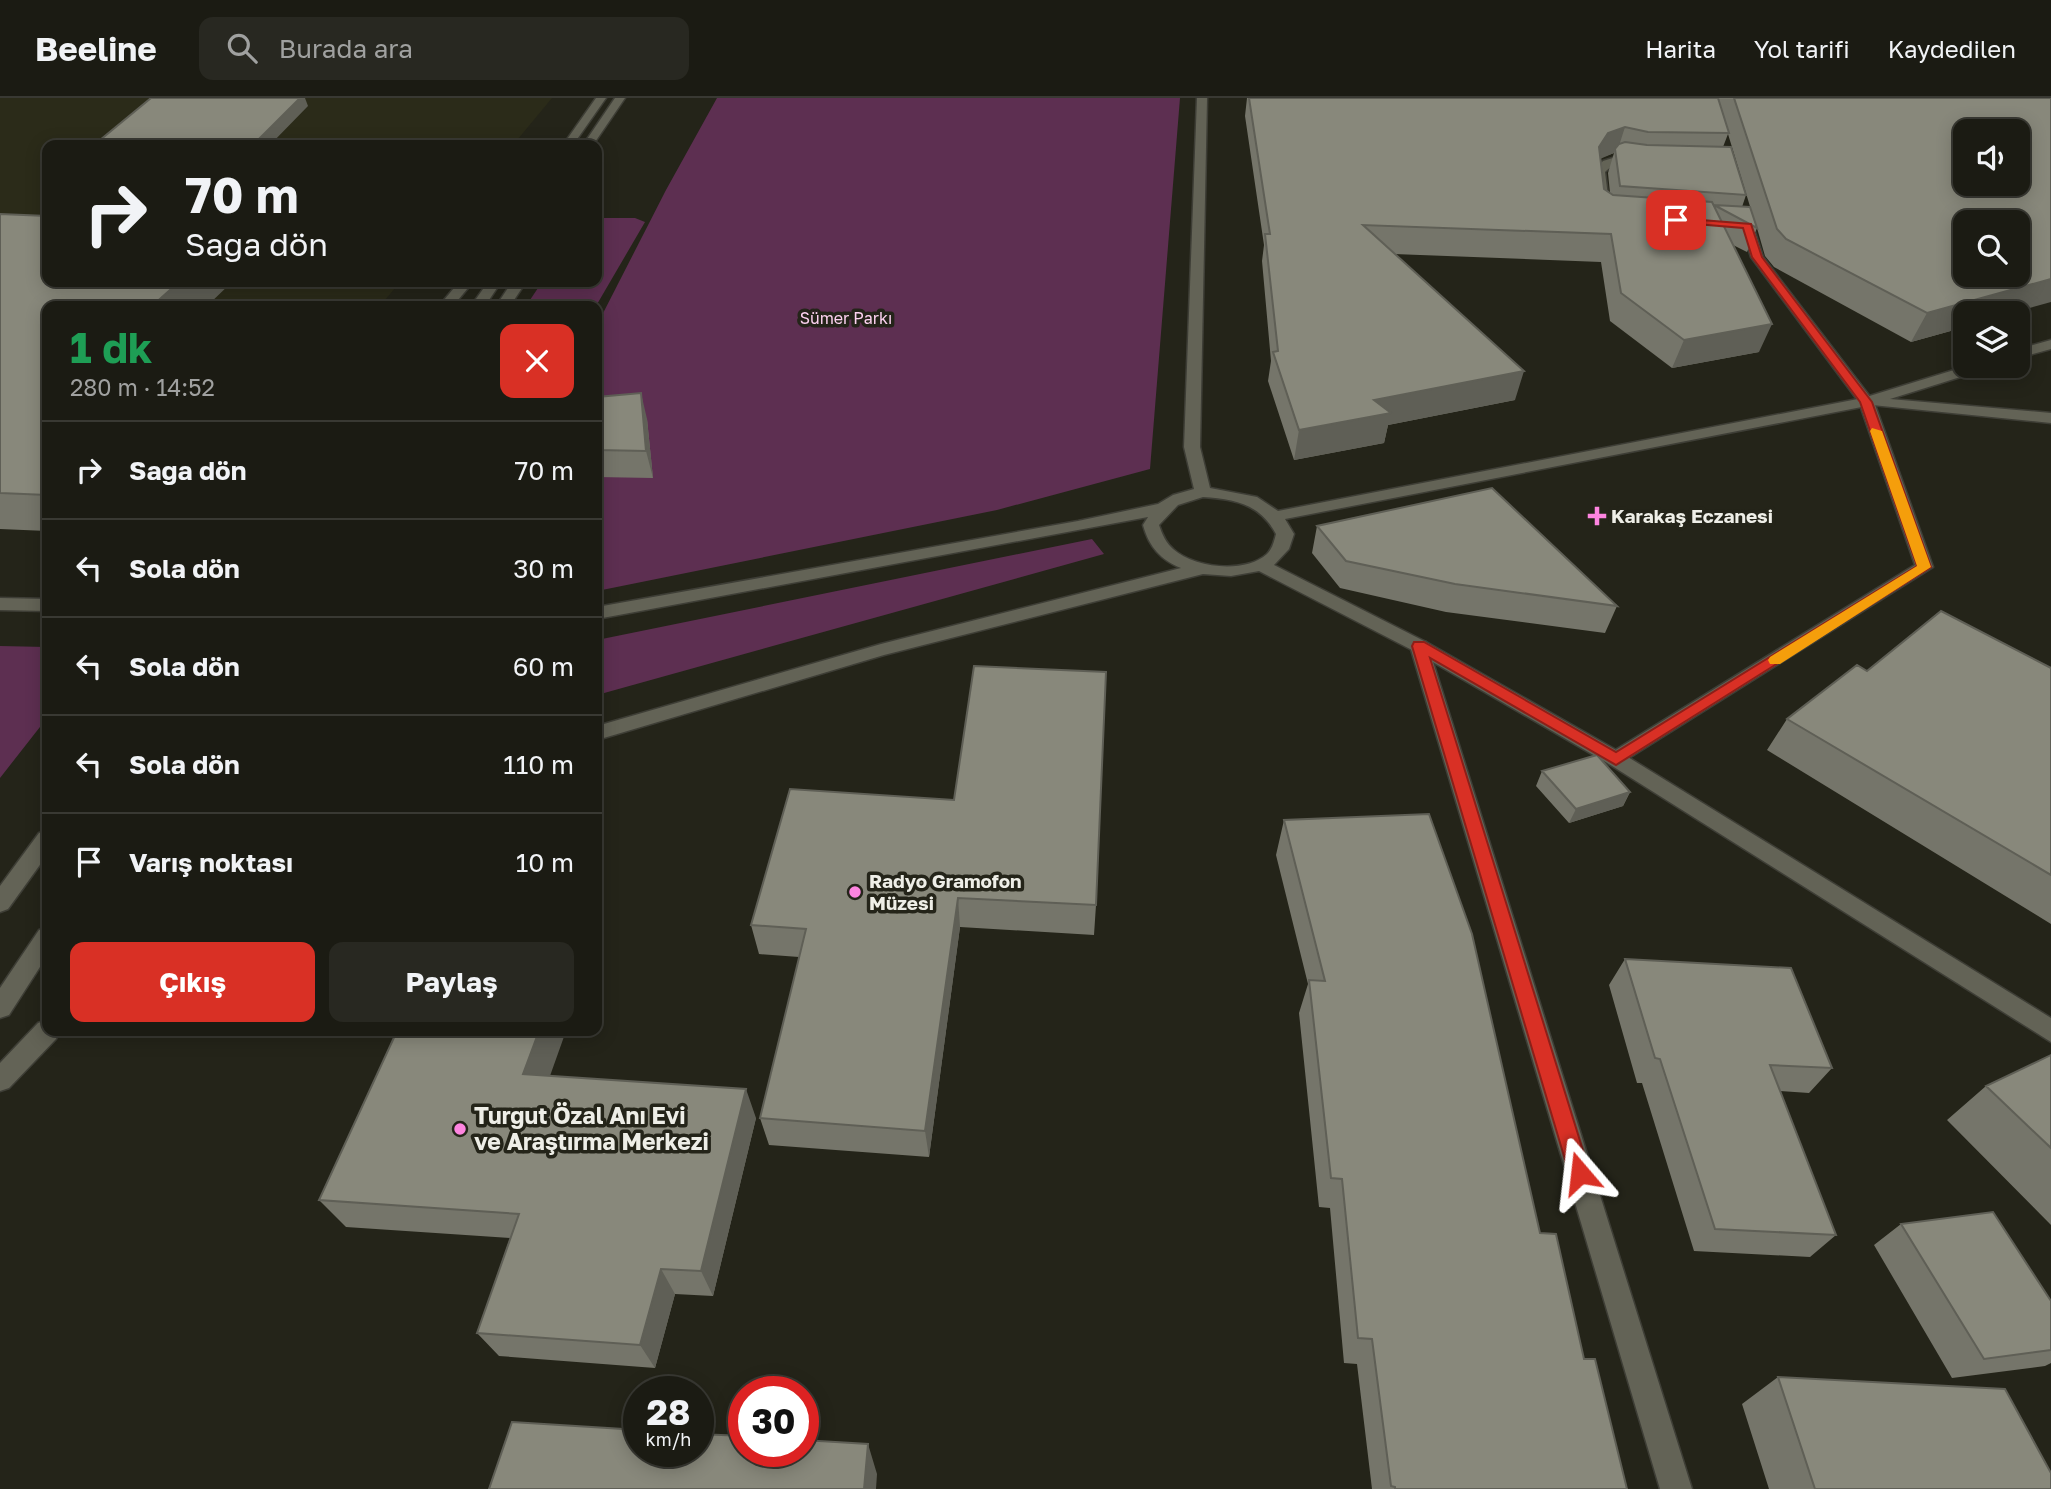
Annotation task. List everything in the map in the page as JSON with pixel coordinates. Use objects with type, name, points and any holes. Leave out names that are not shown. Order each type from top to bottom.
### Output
[{"type":"main road","points":[[572,140],[601,98]]},
{"type":"main road","points":[[591,140],[620,98]]},
{"type":"main road","points":[[1202,98],[1192,447],[1203,492]]},
{"type":"main road","points":[[1603,203],[1599,172],[1605,163],[1616,158],[1650,163]]},
{"type":"main road","points":[[1616,759],[1924,567],[1866,402],[1757,257],[1741,225],[1739,201]]},
{"type":"main road","points":[[450,301],[462,287]]},
{"type":"main road","points":[[2030,350],[2051,344]]},
{"type":"main road","points":[[1276,516],[1866,402],[1953,375]]},
{"type":"main road","points":[[1866,402],[2051,418]]},
{"type":"main road","points":[[602,611],[1079,526],[1160,509],[1178,497],[1203,492],[1232,494],[1258,502],[1276,516],[1285,534],[1279,551],[1261,565],[1232,572],[1201,569],[1174,559],[1156,542],[1151,525],[1160,509]]},
{"type":"main road","points":[[1261,565],[1419,646],[1616,759],[2051,1031]]},
{"type":"main road","points":[[602,732],[881,650],[1201,569]]},
{"type":"main road","points":[[0,604],[42,605]]},
{"type":"main road","points":[[1419,646],[1676,1489]]},
{"type":"main road","points":[[0,904],[42,846]]},
{"type":"main road","points":[[0,1008],[42,945]]},
{"type":"main road","points":[[0,1080],[42,1036]]},
{"type":"shaded area","points":[[0,98],[552,98],[517,140],[42,140],[42,287],[396,287],[384,301],[42,301],[42,314],[0,385]]},
{"type":"green space","name":"Sümer Parkı","points":[[717,98],[1180,98],[1150,469],[997,510],[602,590],[602,315]]},
{"type":"green space","points":[[602,218],[635,218],[645,222],[599,301],[529,301],[539,287],[602,287]]},
{"type":"green space","points":[[1092,539],[1104,554],[602,694],[602,639]]},
{"type":"green space","points":[[0,646],[42,647],[42,724],[0,778]]},
{"type":"building","points":[[151,98],[300,98],[258,140],[100,140]]},
{"type":"building","points":[[1249,98],[1718,98],[1729,133],[1648,132],[1625,127],[1608,133],[1599,147],[1604,189],[1613,195],[1712,202],[1772,324],[1684,340],[1621,293],[1611,234],[1363,225],[1524,371],[1374,400],[1391,413],[1299,430],[1273,352],[1278,351],[1265,234],[1270,234]]},
{"type":"building","points":[[1734,98],[2051,98],[2051,279],[2030,285],[2030,210],[1953,210],[1953,287],[2022,287],[1971,301],[1953,301],[1953,306],[1927,313],[1786,239],[1777,229]]},
{"type":"building","points":[[1625,142],[1731,147],[1746,195],[1620,186],[1615,149]]},
{"type":"building","points":[[1714,205],[1750,207],[1757,228]]},
{"type":"building","points":[[0,214],[42,216],[42,287],[173,287],[158,301],[42,301],[42,495],[0,493]]},
{"type":"building","points":[[641,393],[646,451],[602,450],[602,397]]},
{"type":"building","points":[[1492,488],[1617,606],[1455,584],[1346,561],[1317,526]]},
{"type":"building","points":[[1941,611],[2051,668],[2051,875],[1787,719],[1857,665],[1867,671]]},
{"type":"building","points":[[974,666],[1106,672],[1096,905],[958,898],[925,1131],[760,1118],[806,929],[751,925],[790,789],[954,800]]},
{"type":"building","points":[[1597,755],[1630,792],[1576,809],[1542,771]]},
{"type":"building","points":[[1429,814],[1472,934],[1540,1233],[1556,1234],[1584,1359],[1595,1359],[1627,1489],[1395,1489],[1391,1486],[1372,1339],[1358,1338],[1342,1179],[1331,1178],[1309,980],[1325,981],[1284,820]]},
{"type":"building","points":[[1625,959],[1791,968],[1832,1068],[1770,1065],[1836,1235],[1715,1229],[1660,1059],[1655,1058]]},
{"type":"building","points":[[395,1036],[537,1036],[523,1074],[746,1089],[701,1271],[661,1269],[640,1345],[477,1333],[519,1214],[319,1200]]},
{"type":"building","points":[[2051,1055],[2051,1148],[1986,1086]]},
{"type":"building","points":[[1993,1212],[2051,1301],[2051,1350],[1984,1359],[1901,1224]]},
{"type":"building","points":[[1778,1377],[2005,1389],[2051,1473],[2051,1489],[1815,1489]]},
{"type":"building","points":[[512,1422],[623,1429],[623,1467],[714,1467],[714,1435],[728,1435],[728,1467],[819,1467],[819,1441],[868,1444],[864,1489],[489,1489]]},
{"type":"slow traffic","points":[[1775,660],[1924,567],[1876,431]]},
{"type":"place","name":"Karakaş Eczanesi","points":[[1597,516]]},
{"type":"place","name":"Radyo Gramofon Müzesi","points":[[855,892]]},
{"type":"place","name":"Turgut Özal Anı Evi ve Araştırma Merkezi","points":[[460,1129]]},
{"type":"route","points":[[1580,1173],[1419,646],[1616,759],[1924,567],[1866,402],[1757,257],[1747,226],[1676,220]]}]
